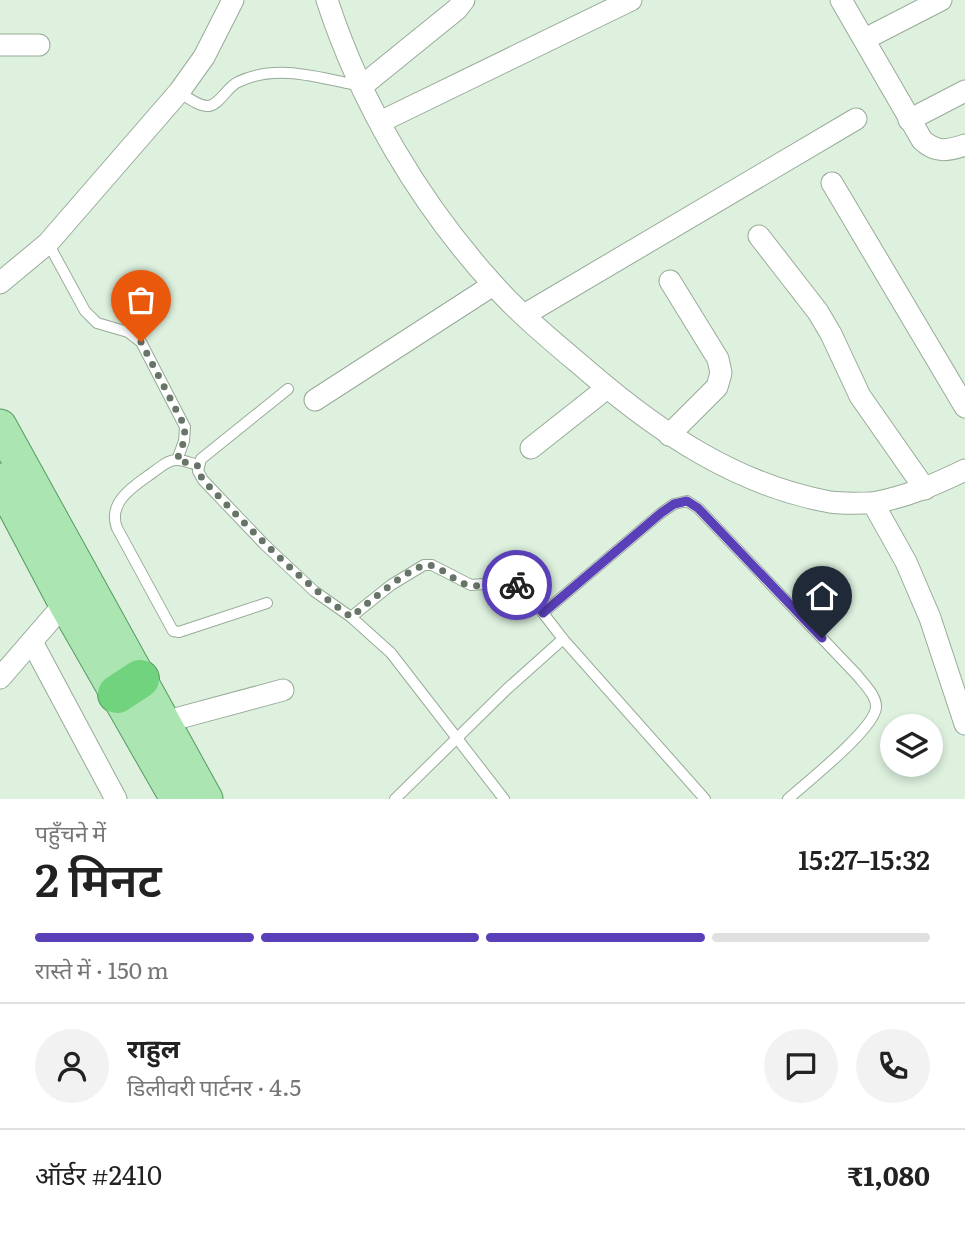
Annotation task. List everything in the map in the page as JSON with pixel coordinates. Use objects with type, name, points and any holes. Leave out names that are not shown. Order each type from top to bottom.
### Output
[{"type":"main road","points":[[0,426],[128,687],[177,799]]},
{"type":"main road","points":[[0,480],[65,603],[128,687],[164,722],[206,799]]},
{"type":"street","points":[[0,283],[48,243],[179,92],[204,57],[233,0]]},
{"type":"street","points":[[327,0],[362,86],[380,122],[439,218],[493,285],[524,315],[607,388],[669,435],[737,474],[787,492],[832,502],[873,503],[901,498],[965,470]]},
{"type":"street","points":[[362,86],[457,9],[464,0]]},
{"type":"street","points":[[380,122],[631,0]]},
{"type":"street","points":[[841,0],[909,120],[929,147],[940,151],[965,145]]},
{"type":"street","points":[[865,39],[941,0]]},
{"type":"street","points":[[0,45],[39,45]]},
{"type":"street","points":[[909,120],[965,92]]},
{"type":"street","points":[[524,315],[856,119]]},
{"type":"street","points":[[832,183],[965,407]]},
{"type":"street","points":[[759,236],[818,312],[860,396],[925,489]]},
{"type":"street","points":[[669,435],[718,387],[721,373],[719,359],[670,281]]},
{"type":"street","points":[[315,400],[493,285]]},
{"type":"street","points":[[531,449],[607,388]]},
{"type":"street","points":[[873,503],[906,562],[930,618],[965,724]]},
{"type":"street","points":[[0,678],[65,603]]},
{"type":"street","points":[[32,642],[116,799]]},
{"type":"street","points":[[164,722],[283,690]]},
{"type":"lane","points":[[179,92],[206,106],[212,105],[233,84],[241,80],[281,71],[362,86]]},
{"type":"lane","points":[[48,243],[85,311],[97,323],[128,332],[141,342],[185,427],[184,441],[177,460]]},
{"type":"lane","points":[[288,389],[201,459],[198,471],[203,480],[264,544],[314,591],[351,617],[391,653],[504,799]]},
{"type":"lane","points":[[198,466],[177,460],[164,464],[129,489],[122,497],[115,514],[117,528],[173,631],[179,632],[267,603]]},
{"type":"lane","points":[[543,613],[674,504],[687,501],[698,508],[857,675],[872,694],[876,705],[872,720],[857,737],[788,799]]},
{"type":"lane","points":[[351,617],[391,585],[424,565],[432,565],[471,585],[511,582],[527,591],[563,639],[705,799]]},
{"type":"lane","points":[[395,799],[507,689],[563,639]]},
{"type":"way so far","points":[[141,342],[185,427],[184,441],[177,460],[198,466],[203,480],[264,544],[314,591],[351,617],[391,585],[424,565],[432,565],[471,585],[511,582],[517,585]]},
{"type":"route","points":[[517,585],[527,591],[543,613],[661,513],[674,504],[687,501],[698,508],[822,638]]}]
